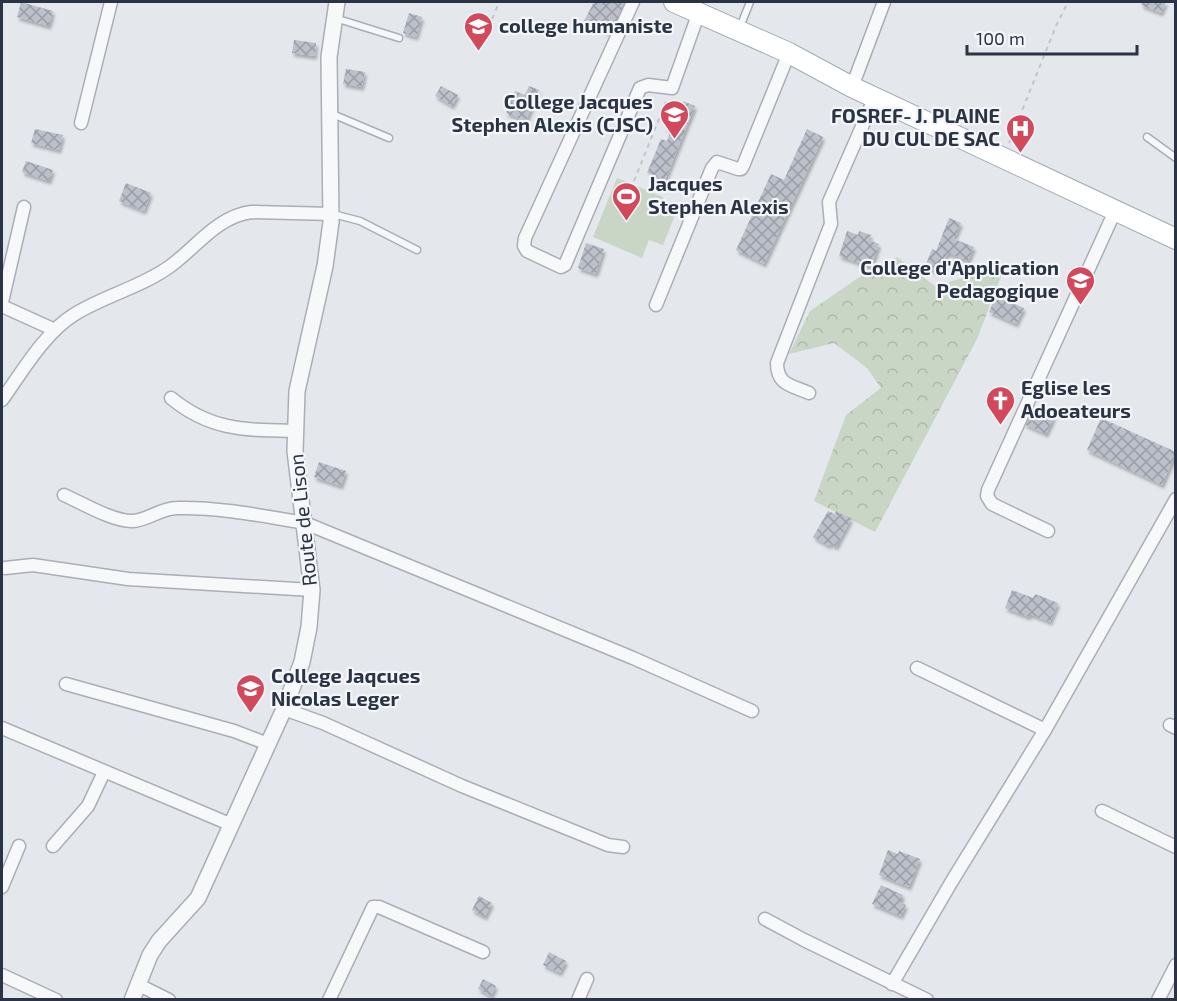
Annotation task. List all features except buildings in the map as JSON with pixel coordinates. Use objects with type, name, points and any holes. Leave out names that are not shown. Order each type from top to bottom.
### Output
[{"type":"main road","points":[[674,2],[789,53],[852,87],[1176,239]]},
{"type":"street","points":[[81,123],[111,2]]},
{"type":"street","name":"Route de Lison","points":[[132,999],[150,955],[159,940],[198,898],[284,709],[302,662],[309,627],[312,590],[295,452],[297,391],[325,266],[332,214],[329,57],[337,2]]},
{"type":"street","points":[[633,2],[525,238],[524,246],[527,250],[561,267],[565,265],[640,88],[648,85],[672,88],[699,12]]},
{"type":"street","points":[[852,87],[884,2]]},
{"type":"street","points":[[656,305],[712,168],[717,162],[738,169],[744,166],[789,53]]},
{"type":"street","points":[[809,393],[784,382],[777,374],[777,363],[831,224],[829,202],[875,97]]},
{"type":"street","points":[[24,207],[2,304],[55,330]]},
{"type":"street","points":[[1048,531],[992,504],[987,496],[988,490],[1115,211]]},
{"type":"street","points":[[2,400],[55,330],[74,314],[167,268],[218,225],[238,214],[251,212],[332,214]]},
{"type":"street","points":[[171,398],[187,412],[215,424],[247,430],[296,431]]},
{"type":"street","points":[[64,495],[118,518],[132,521],[162,510],[175,508],[251,514],[305,523],[633,658],[752,711]]},
{"type":"street","points":[[892,984],[1045,730],[1174,504]]},
{"type":"street","points":[[5,568],[33,565],[128,579],[312,590]]},
{"type":"street","points":[[917,668],[1045,730]]},
{"type":"street","points":[[66,684],[234,731],[268,744]]},
{"type":"street","points":[[284,709],[322,723],[462,786],[608,845],[623,847]]},
{"type":"street","points":[[2,728],[232,825]]},
{"type":"street","points":[[53,846],[88,806],[104,772]]},
{"type":"street","points":[[1102,811],[1176,847]]},
{"type":"street","points":[[2,887],[19,846]]},
{"type":"street","points":[[329,999],[373,907],[379,907],[483,952]]},
{"type":"street","points":[[765,919],[892,984],[927,999]]},
{"type":"street","points":[[1158,999],[1176,965]]},
{"type":"street","points":[[2,975],[56,999]]},
{"type":"street","points":[[578,999],[586,979]]},
{"type":"street","points":[[137,984],[169,999]]},
{"type":"lane","points":[[739,31],[750,2]]},
{"type":"lane","points":[[335,18],[399,39]]},
{"type":"lane","points":[[329,113],[389,138]]},
{"type":"lane","points":[[1147,137],[1176,158]]},
{"type":"lane","points":[[332,214],[360,221],[417,250]]},
{"type":"path","points":[[482,44],[499,2]]},
{"type":"path","points":[[1004,158],[1056,26],[1068,2]]},
{"type":"path","points":[[634,181],[672,88]]},
{"type":"green space","name":"Jacques Stephen Alexis","points":[[617,178],[663,197],[661,206],[677,210],[663,245],[649,240],[642,258],[593,237]]},
{"type":"green space","points":[[897,257],[935,286],[1005,266],[977,339],[875,532],[814,501],[846,415],[881,388],[867,368],[834,343],[789,354],[810,311],[858,278]]},
{"type":"place","name":"college humaniste","points":[[478,52]]},
{"type":"place","name":"College Jacques Stephen Alexis (CJSC)","points":[[674,140]]},
{"type":"place","name":"FOSREF- J. PLAINE DU CUL DE SAC","points":[[1021,154]]},
{"type":"place","name":"Jacques Stephen Alexis","points":[[627,222]]},
{"type":"place","name":"College d'Application Pedagogique","points":[[1080,306]]},
{"type":"place","name":"Eglise les Adoeateurs","points":[[1000,426]]},
{"type":"place","name":"College Jaqcues Nicolas Leger","points":[[250,714]]}]
